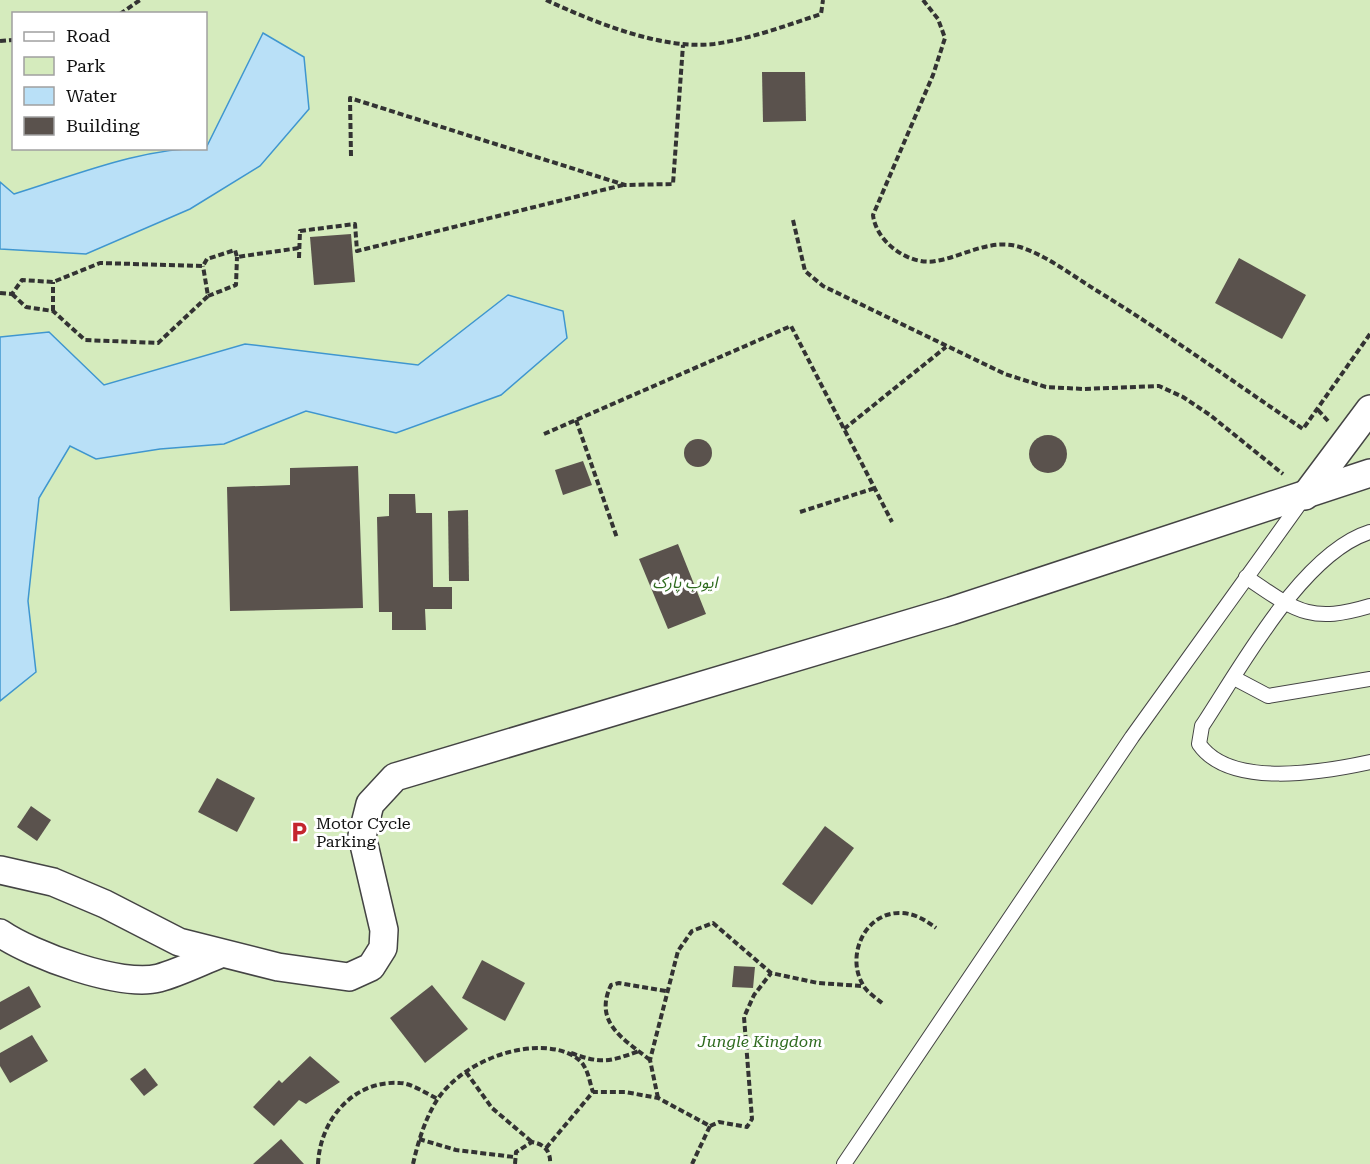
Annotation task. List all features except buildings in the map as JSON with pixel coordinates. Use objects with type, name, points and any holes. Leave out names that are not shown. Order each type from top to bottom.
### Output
[{"type":"street","points":[[1305,496],[1348,441],[1370,408]]},
{"type":"street","points":[[1348,441],[1370,464]]},
{"type":"street","points":[[0,870],[53,882],[105,904],[179,942],[278,967],[349,977],[371,967],[383,948],[384,930],[362,836],[370,804],[395,777],[951,611],[1370,473]]},
{"type":"street","points":[[0,933],[33,953],[117,976],[157,978],[220,954]]},
{"type":"lane","points":[[844,1164],[1132,737],[1305,496]]},
{"type":"lane","points":[[1370,532],[1343,543],[1325,558],[1284,603],[1202,726],[1199,744],[1208,756],[1224,765],[1246,770],[1301,773],[1325,771],[1370,762]]},
{"type":"lane","points":[[1246,577],[1284,603],[1313,614],[1328,616],[1370,606]]},
{"type":"lane","points":[[1234,678],[1268,696],[1370,679]]},
{"type":"path","points":[[123,12],[140,0]]},
{"type":"path","points":[[546,0],[583,17],[683,45],[743,39],[810,18],[820,14],[823,0]]},
{"type":"path","points":[[923,0],[938,19],[945,38],[933,75],[873,215],[874,227],[890,246],[908,256],[934,262],[972,249],[1006,243],[1033,251],[1157,328],[1303,429],[1370,334]]},
{"type":"path","points":[[300,258],[300,231],[355,224],[357,251],[625,185],[673,183],[683,45]]},
{"type":"path","points":[[351,156],[350,98],[625,185]]},
{"type":"path","points":[[793,220],[805,271],[823,286],[1005,374],[1046,387],[1084,389],[1159,386],[1183,397],[1210,416],[1277,468],[1305,496]]},
{"type":"path","points":[[237,257],[299,248]]},
{"type":"path","points":[[0,294],[12,294],[26,307],[54,311],[85,340],[158,343],[207,296],[236,285],[235,250],[207,259],[203,267],[207,296]]},
{"type":"path","points":[[12,294],[22,280],[54,282],[100,263],[203,267]]},
{"type":"path","points":[[54,282],[54,311]]},
{"type":"path","points":[[543,434],[791,326],[892,522]]},
{"type":"path","points":[[844,429],[946,347]]},
{"type":"path","points":[[576,420],[617,538]]},
{"type":"path","points":[[800,512],[875,488]]},
{"type":"path","points":[[882,1003],[862,986],[855,967],[856,948],[865,930],[881,918],[900,913],[920,916],[936,928]]},
{"type":"path","points":[[658,1098],[650,1060],[666,991],[683,942],[692,931],[712,922],[771,973],[818,983],[862,986]]},
{"type":"path","points":[[692,1164],[710,1126],[719,1122],[747,1127],[752,1119],[744,1017],[754,995],[771,973]]},
{"type":"path","points":[[650,1060],[621,1037],[606,1017],[604,1004],[611,985],[619,983],[666,991]]},
{"type":"path","points":[[413,1164],[419,1139],[438,1099],[466,1072],[497,1055],[538,1046],[595,1062],[616,1060],[639,1051]]},
{"type":"path","points":[[569,1053],[584,1065],[593,1092]]},
{"type":"path","points":[[466,1072],[471,1083],[492,1108],[532,1142],[546,1148]]},
{"type":"path","points":[[318,1164],[319,1144],[341,1103],[371,1085],[402,1083],[438,1099]]},
{"type":"path","points":[[546,1148],[593,1092],[625,1092],[658,1098],[710,1126]]},
{"type":"path","points":[[419,1139],[465,1152],[514,1157]]},
{"type":"path","points":[[515,1164],[514,1157],[520,1147],[532,1142]]},
{"type":"path","points":[[546,1148],[550,1164]]},
{"type":"green space","name":"ایوب پارک","points":[[0,0],[1370,0],[1370,1164],[0,1164]]},
{"type":"water","points":[[263,33],[304,57],[309,109],[260,166],[190,209],[86,254],[0,249],[0,182],[14,194],[133,158],[175,150],[207,150]]},
{"type":"water","points":[[508,295],[563,311],[567,338],[501,395],[396,433],[306,411],[224,444],[160,449],[96,459],[70,446],[39,498],[28,601],[36,672],[0,701],[0,337],[49,332],[104,385],[245,344],[418,365]]},
{"type":"place","name":"Motor Cycle Parking","points":[[299,832]]},
{"type":"park label","name":"Jungle Kingdom","points":[[760,1041]]}]
